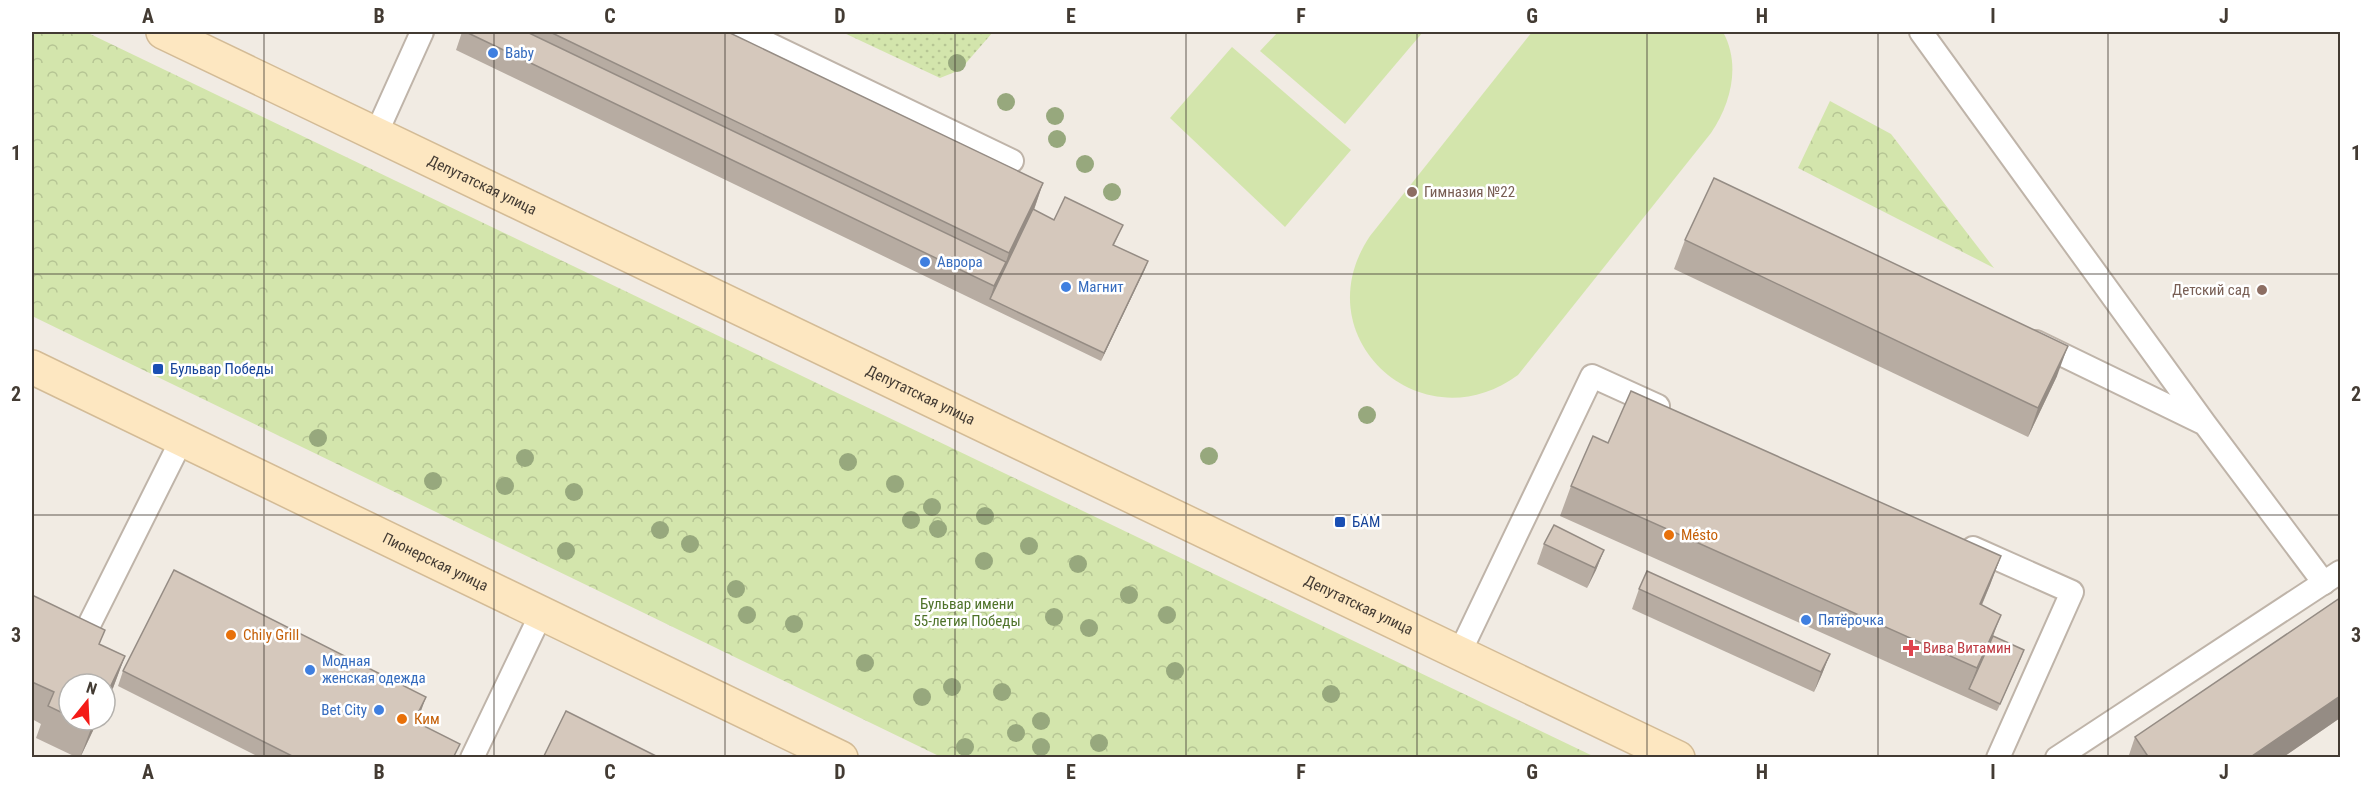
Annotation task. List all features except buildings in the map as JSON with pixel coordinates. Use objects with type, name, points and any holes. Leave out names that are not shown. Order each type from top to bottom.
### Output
[{"type":"main road","name":"Депутатская улица","points":[[163,32],[1678,758]]},
{"type":"main road","name":"Пионерская улица","points":[[32,368],[842,758]]},
{"type":"lane","points":[[376,134],[422,32]]},
{"type":"lane","points":[[744,32],[1012,161]]},
{"type":"lane","points":[[1920,32],[2205,424],[2332,577],[2057,758]]},
{"type":"lane","points":[[2019,334],[2205,424]]},
{"type":"lane","points":[[1459,654],[1592,376],[1679,416]]},
{"type":"lane","points":[[88,627],[182,439]]},
{"type":"lane","points":[[1952,538],[2072,592],[1998,758]]},
{"type":"lane","points":[[472,758],[542,612]]},
{"type":"green space","name":"Бульвар имени 55-летия Победы","points":[[32,32],[86,32],[1595,757],[941,757],[32,316]]},
{"type":"green space","points":[[842,32],[993,32],[960,70],[940,78]]},
{"type":"green space","points":[[1278,32],[1423,32],[1345,124],[1260,51]]},
{"type":"green space","points":[[1532,32],[1723,32],[1732,57],[1731,84],[1724,109],[1711,133],[1518,375],[1481,394],[1444,397],[1411,389],[1382,370],[1361,343],[1351,310],[1353,274],[1370,236]]},
{"type":"green space","points":[[1232,47],[1351,150],[1285,227],[1170,118]]},
{"type":"green space","points":[[1830,101],[1891,134],[1994,268],[1798,168]]},
{"type":"place","name":"Baby","points":[[493,53]]},
{"type":"place","name":"Гимназия №22","points":[[1412,192]]},
{"type":"place","name":"Аврора","points":[[925,262]]},
{"type":"place","name":"Магнит","points":[[1066,287]]},
{"type":"place","name":"Детский сад","points":[[2262,290]]},
{"type":"place","name":"Бульвар Победы","points":[[158,369]]},
{"type":"place","name":"БАМ","points":[[1340,522]]},
{"type":"place","name":"Mésto","points":[[1669,535]]},
{"type":"place","name":"Пятёрочка","points":[[1806,620]]},
{"type":"place","name":"Chily Grill","points":[[231,635]]},
{"type":"place","name":"Вива Витамин","points":[[1911,648]]},
{"type":"place","name":"Модная женская одежда","points":[[310,670]]},
{"type":"place","name":"Bet City","points":[[379,710]]},
{"type":"place","name":"Ким","points":[[402,719]]}]
